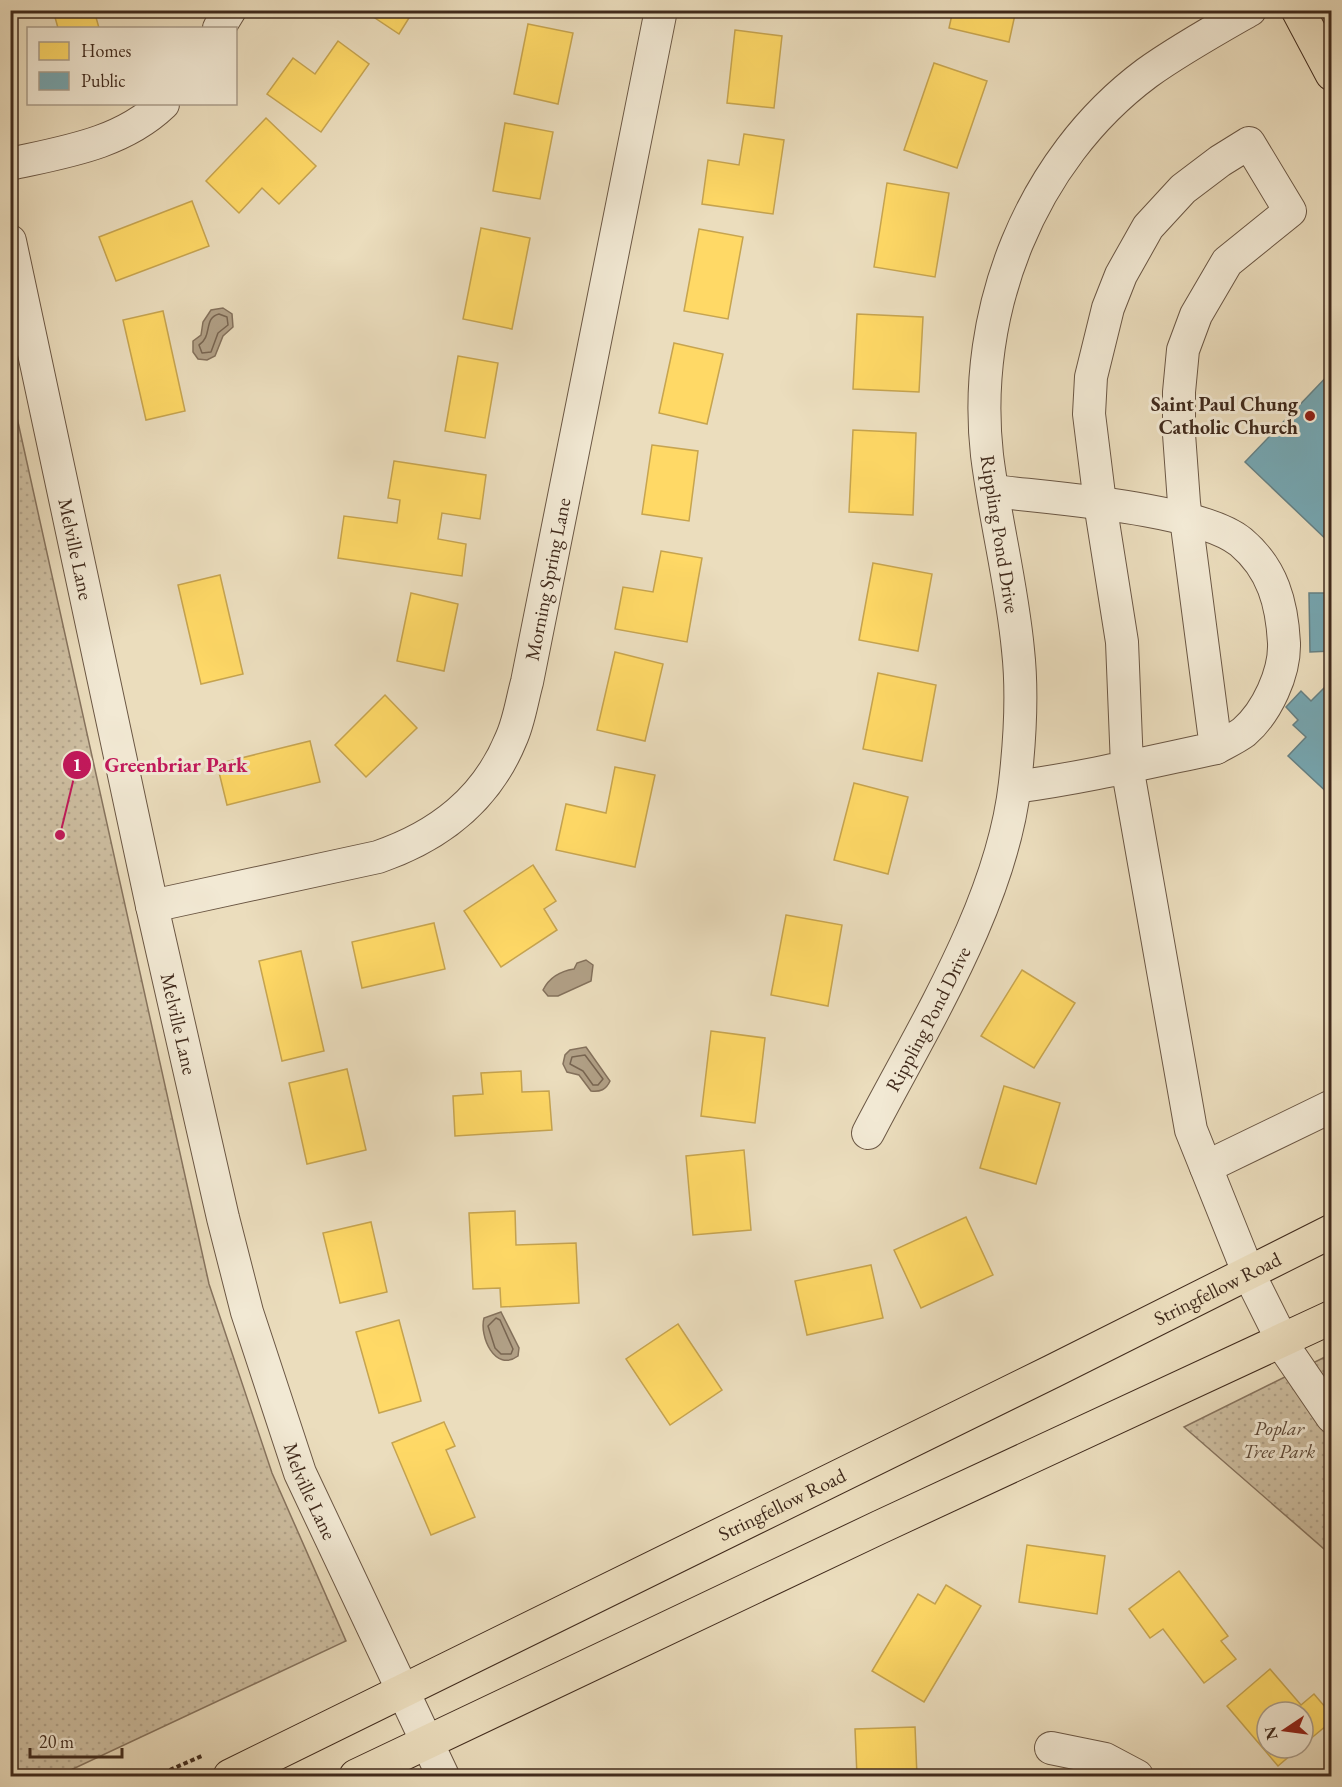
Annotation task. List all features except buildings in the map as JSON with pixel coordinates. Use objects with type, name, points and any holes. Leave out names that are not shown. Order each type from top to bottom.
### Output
[{"type":"main road","points":[[1298,10],[1332,74]]},
{"type":"main road","name":"Stringfellow Road","points":[[230,1776],[401,1690],[491,1649],[1332,1231]]},
{"type":"main road","points":[[357,1776],[880,1527],[1332,1317]]},
{"type":"street","points":[[220,27],[230,10]]},
{"type":"street","name":"Morning Spring Lane","points":[[152,906],[378,857],[410,846],[452,820],[468,806],[495,772],[512,738],[526,682],[661,10]]},
{"type":"street","name":"Rippling Pond Drive","points":[[868,1133],[973,930],[992,882],[1007,830],[1015,787],[1022,717],[1018,648],[993,491],[985,422],[986,363],[995,310],[1015,248],[1049,178],[1104,111],[1146,74],[1250,10]]},
{"type":"street","points":[[10,164],[84,148],[122,133],[162,105]]},
{"type":"street","points":[[1216,748],[1186,520],[1179,434],[1179,392],[1183,350],[1196,315],[1227,262],[1290,211],[1249,143],[1220,161],[1183,189],[1148,227],[1121,275],[1097,344],[1091,377],[1089,414],[1100,503],[1122,642],[1127,766],[1191,1130],[1248,1272],[1282,1340],[1332,1417]]},
{"type":"street","name":"Melville Lane","points":[[10,241],[152,906],[223,1218],[272,1393],[300,1473],[443,1776]]},
{"type":"street","points":[[993,491],[1100,503],[1186,520],[1221,531],[1240,542],[1261,564],[1274,585],[1282,611],[1284,652],[1280,675],[1264,705],[1244,732],[1216,748],[1015,787]]},
{"type":"street","points":[[1206,1167],[1332,1106]]},
{"type":"street","points":[[1051,1748],[1105,1759],[1137,1776]]},
{"type":"green space","points":[[10,386],[209,1284],[272,1473],[346,1641],[58,1776],[10,1776]]},
{"type":"green space","name":"Poplar Tree Park","points":[[1331,1354],[1331,1555],[1184,1427]]},
{"type":"water","points":[[223,308],[232,314],[233,327],[223,336],[215,356],[207,360],[198,359],[193,352],[193,341],[201,335],[203,322],[211,310]]},
{"type":"water","points":[[586,960],[593,965],[591,981],[558,996],[548,996],[543,990],[556,976],[574,969],[577,963]]},
{"type":"water","points":[[586,1047],[610,1081],[600,1091],[591,1091],[579,1075],[567,1072],[563,1064],[565,1055],[570,1050]]},
{"type":"water","points":[[501,1312],[519,1348],[518,1356],[510,1360],[502,1360],[490,1350],[484,1334],[484,1318]]},
{"type":"place","name":"Saint Paul Chung Catholic Church","points":[[1310,416]]},
{"type":"place","name":"Greenbriar Park","points":[[60,835]]}]
